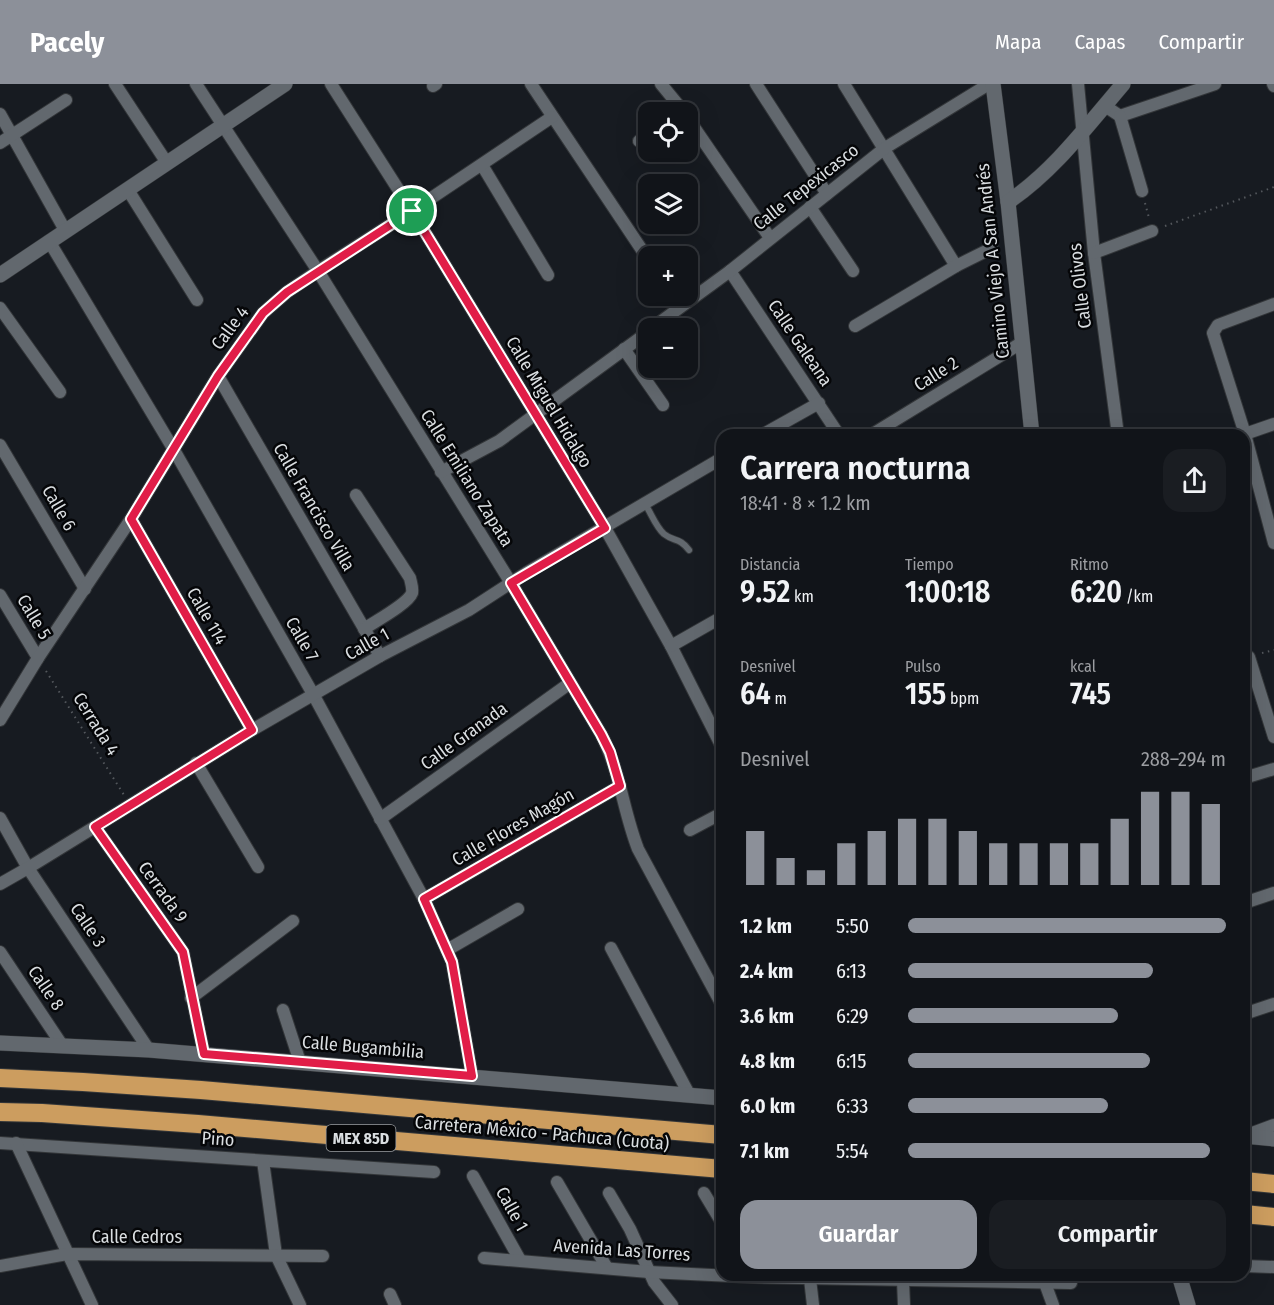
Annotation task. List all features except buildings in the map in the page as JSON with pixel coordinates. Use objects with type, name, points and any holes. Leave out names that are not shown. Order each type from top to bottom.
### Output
[{"type":"highway","name":"Carretera México - Pachuca (Cuota)","points":[[0,1078],[213,1091],[716,1134]]},
{"type":"highway","name":"Carretera México - Pachuca (Cuota)","points":[[0,1112],[198,1124],[716,1168]]},
{"type":"highway","points":[[1250,1182],[1274,1184]]},
{"type":"highway","points":[[1250,1215],[1274,1217]]},
{"type":"street","points":[[115,84],[167,163]]},
{"type":"street","name":"Calle Emiliano Zapata","points":[[196,84],[318,270],[511,583],[610,752],[638,849],[716,994]]},
{"type":"street","points":[[0,275],[285,84]]},
{"type":"street","name":"Calle Miguel Hidalgo","points":[[331,84],[412,211],[605,528],[671,646],[716,735]]},
{"type":"street","points":[[531,84],[639,246]]},
{"type":"street","points":[[661,84],[675,102]]},
{"type":"street","points":[[756,84],[827,194]]},
{"type":"street","points":[[844,84],[956,266]]},
{"type":"street","name":"Calle Tepexicasco","points":[[666,318],[730,271],[885,148],[991,84]]},
{"type":"street","name":"Camino Viejo A San Andrés","points":[[991,84],[1008,202],[1031,429]]},
{"type":"street","name":"Calle Olivos","points":[[1078,84],[1094,253],[1117,429]]},
{"type":"street","points":[[1008,202],[1052,166],[1123,84]]},
{"type":"street","points":[[1120,116],[1215,84]]},
{"type":"street","points":[[0,143],[66,100]]},
{"type":"street","points":[[1105,106],[1120,116],[1142,191]]},
{"type":"street","points":[[0,114],[65,230]]},
{"type":"street","name":"Calle 4","points":[[0,720],[38,658],[131,519],[218,376],[263,313],[318,270],[412,211],[552,117]]},
{"type":"street","points":[[698,135],[770,238]]},
{"type":"street","points":[[482,165],[548,274]]},
{"type":"street","points":[[128,190],[197,300]]},
{"type":"street","points":[[810,207],[852,271]]},
{"type":"street","points":[[1094,253],[1152,231]]},
{"type":"street","name":"Calle 7","points":[[49,241],[174,450],[313,694],[424,899],[452,962],[472,1076]]},
{"type":"street","points":[[855,326],[956,266],[992,249]]},
{"type":"street","name":"Calle Galeana","points":[[730,271],[835,429]]},
{"type":"street","points":[[1243,429],[1214,337],[1214,329],[1218,325],[1274,304]]},
{"type":"street","points":[[0,308],[60,392]]},
{"type":"street","points":[[441,472],[499,441],[638,340]]},
{"type":"street","name":"Calle 2","points":[[881,429],[1021,343]]},
{"type":"street","points":[[624,350],[663,405]]},
{"type":"street","name":"Calle Francisco Villa","points":[[218,376],[380,656]]},
{"type":"street","points":[[773,429],[819,403]]},
{"type":"street","points":[[1250,432],[1274,424]]},
{"type":"street","name":"Calle 6","points":[[0,445],[86,589]]},
{"type":"street","points":[[1250,453],[1274,543]]},
{"type":"street","name":"Calle 1","points":[[0,884],[313,694],[468,610],[716,462]]},
{"type":"street","points":[[356,495],[410,578],[412,586],[412,591],[406,601],[364,629]]},
{"type":"street","name":"Calle 114","points":[[131,519],[252,730]]},
{"type":"street","name":"Calle 5","points":[[0,595],[38,658]]},
{"type":"street","points":[[671,646],[716,620]]},
{"type":"street","points":[[1250,660],[1274,736]]},
{"type":"street","name":"Calle Granada","points":[[380,819],[570,683]]},
{"type":"street","points":[[196,764],[258,867]]},
{"type":"street","points":[[1250,776],[1274,769]]},
{"type":"street","name":"Calle Flores Magón","points":[[424,899],[620,786]]},
{"type":"street","points":[[690,830],[716,816]]},
{"type":"street","name":"Calle 3","points":[[0,818],[28,868],[149,1050]]},
{"type":"street","name":"Cerrada 9","points":[[95,827],[183,952],[204,1054]]},
{"type":"street","points":[[1250,901],[1274,893]]},
{"type":"street","points":[[447,950],[518,909]]},
{"type":"street","points":[[191,998],[293,921]]},
{"type":"street","points":[[611,948],[689,1094]]},
{"type":"street","name":"Calle 8","points":[[0,952],[62,1045]]},
{"type":"street","points":[[1250,1012],[1274,1005]]},
{"type":"street","points":[[283,1010],[300,1062]]},
{"type":"street","name":"Calle Bugambilia","points":[[0,1043],[204,1054],[716,1097]]},
{"type":"street","points":[[1250,1134],[1274,1125]]},
{"type":"street","points":[[1250,1137],[1274,1139]]},
{"type":"street","name":"Pino","points":[[0,1143],[434,1172]]},
{"type":"street","points":[[16,1143],[92,1305]]},
{"type":"street","points":[[263,1161],[276,1256],[300,1305]]},
{"type":"street","name":"Calle 1","points":[[473,1176],[520,1260]]},
{"type":"street","points":[[557,1182],[607,1268]]},
{"type":"street","points":[[609,1192],[630,1228],[654,1282],[672,1305]]},
{"type":"street","points":[[704,1193],[716,1213]]},
{"type":"street","name":"Calle Cedros","points":[[0,1266],[67,1254],[323,1256]]},
{"type":"street","name":"Avenida Las Torres","points":[[484,1257],[649,1272],[716,1275]]},
{"type":"street","points":[[1250,1266],[1274,1267]]},
{"type":"street","points":[[810,1281],[813,1305]]},
{"type":"street","points":[[903,1281],[904,1305]]},
{"type":"street","points":[[1044,1281],[1053,1305]]},
{"type":"street","name":"Avenida Las Torres","points":[[1057,1281],[1071,1283]]},
{"type":"street","points":[[1181,1281],[1188,1305]]},
{"type":"lane","points":[[645,504],[661,531],[666,536],[680,540],[689,550]]},
{"type":"path","points":[[1142,191],[1152,231],[1274,187]]},
{"type":"path","name":"Cerrada 4","points":[[38,658],[131,805]]},
{"type":"route","points":[[412,211],[605,528],[511,583],[601,734],[610,752],[620,786],[424,899],[452,962],[472,1076],[204,1054],[183,952],[95,827],[252,730],[131,519],[218,376],[263,313],[318,270],[412,211]]}]
